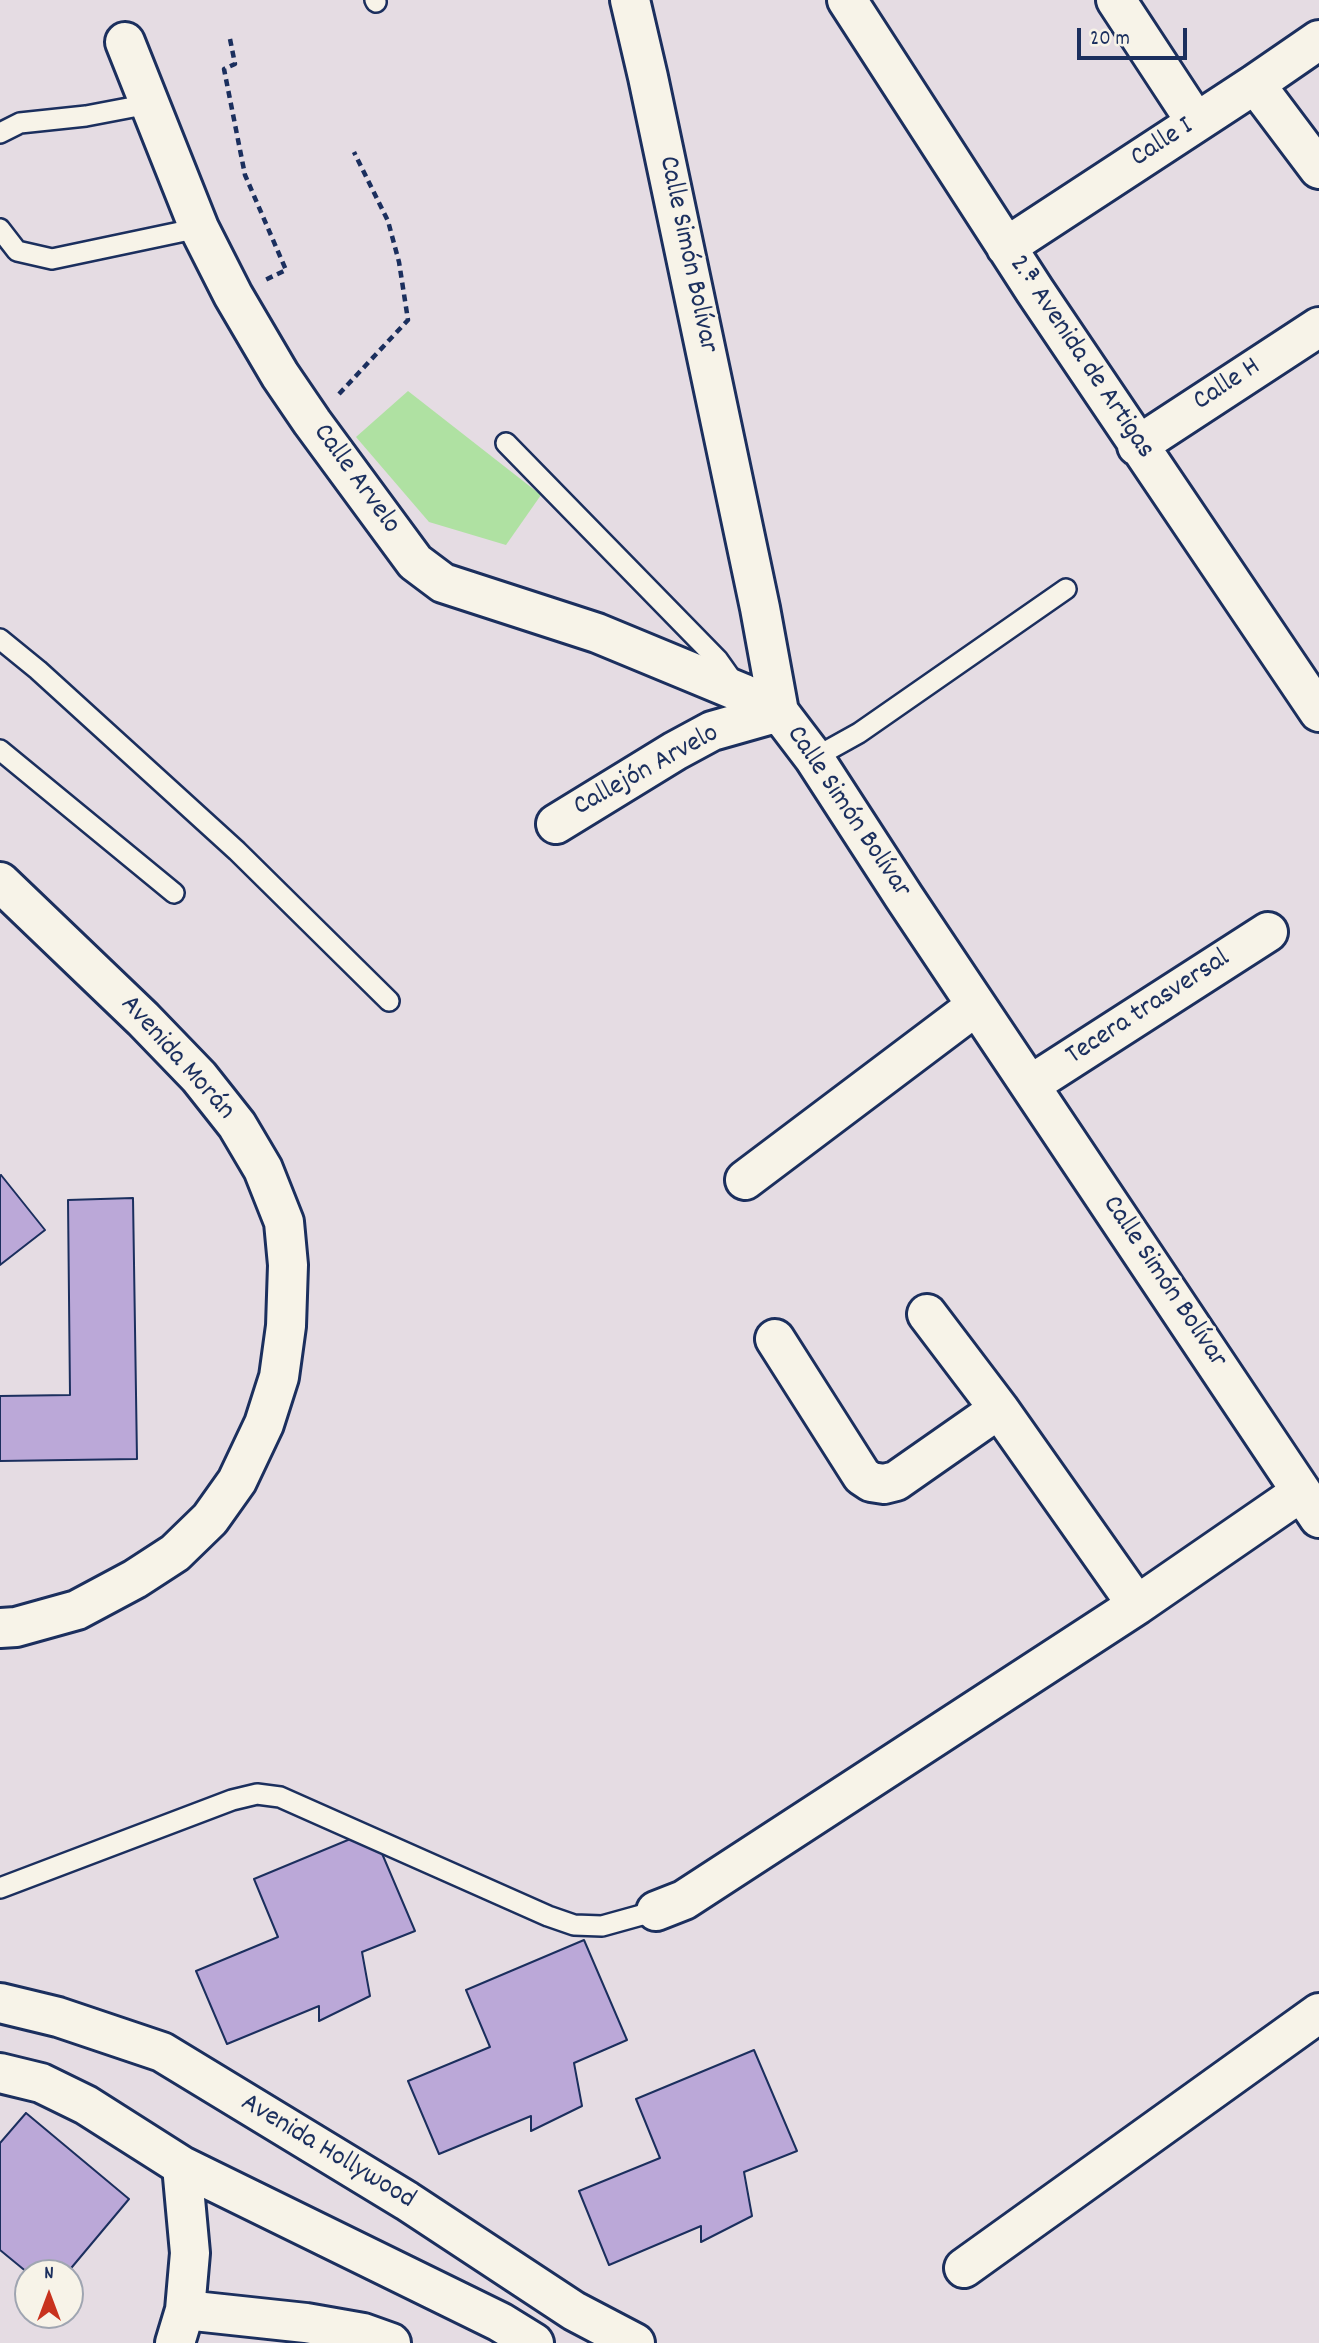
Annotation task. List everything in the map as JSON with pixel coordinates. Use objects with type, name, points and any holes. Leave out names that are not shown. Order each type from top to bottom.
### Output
[{"type":"street","name":"Calle Simón Bolívar","points":[[630,0],[724,438],[779,712],[814,758],[976,1006],[1310,1505]]},
{"type":"street","name":"2.ª Avenida de Artigas","points":[[846,0],[1138,446],[1319,712]]},
{"type":"street","points":[[1116,0],[1196,122]]},
{"type":"street","name":"Calle I","points":[[1006,247],[1319,40]]},
{"type":"street","name":"Calle Arvelo","points":[[125,42],[199,228],[233,295],[312,422],[415,562],[443,583],[597,633],[742,693],[779,712]]},
{"type":"street","points":[[1255,84],[1319,169]]},
{"type":"street","name":"Calle H","points":[[1138,446],[1319,327]]},
{"type":"street","name":"Callejón Arvelo","points":[[556,824],[674,751],[712,731],[779,712]]},
{"type":"street","name":"Avenida Morán","points":[[0,882],[200,1077],[237,1125],[263,1169],[284,1222],[288,1265],[286,1326],[279,1377],[264,1424],[237,1481],[210,1519],[175,1553],[135,1580],[77,1610],[16,1627],[0,1628]]},
{"type":"street","name":"Tecera trasversal","points":[[1030,1085],[1268,933]]},
{"type":"street","points":[[745,1180],[976,1006]]},
{"type":"street","points":[[927,1314],[999,1409],[1138,1605]]},
{"type":"street","points":[[775,1339],[862,1476],[871,1482],[884,1484],[896,1481],[999,1409]]},
{"type":"street","points":[[656,1911],[684,1900],[1138,1605],[1310,1505]]},
{"type":"street","name":"Avenida Hollywood","points":[[0,2003],[58,2017],[162,2052],[407,2201],[574,2311],[635,2343]]},
{"type":"street","points":[[964,2268],[1319,2013]]},
{"type":"street","points":[[0,2073],[41,2083],[86,2105],[183,2166],[500,2322],[534,2343]]},
{"type":"street","points":[[183,2166],[190,2253],[180,2327],[318,2325],[363,2333],[391,2343]]},
{"type":"lane","points":[[0,133],[20,123],[86,116],[149,104]]},
{"type":"lane","points":[[0,229],[17,251],[52,259],[199,228]]},
{"type":"lane","points":[[506,443],[718,660],[742,693]]},
{"type":"lane","points":[[814,758],[859,733],[1066,589]]},
{"type":"lane","points":[[0,639],[237,851],[389,1001]]},
{"type":"lane","points":[[0,750],[174,893]]},
{"type":"lane","points":[[0,1888],[232,1800],[257,1794],[280,1797],[548,1916],[574,1925],[602,1926],[656,1911]]},
{"type":"path","points":[[230,39],[235,64],[224,69],[242,164],[286,270],[233,295]]},
{"type":"path","points":[[312,422],[408,320],[399,262],[388,221],[354,152]]},
{"type":"green space","points":[[408,391],[541,495],[506,545],[429,522],[356,437]]},
{"type":"building","points":[[0,1176],[45,1230],[0,1265]]},
{"type":"building","points":[[133,1198],[137,1459],[0,1461],[0,1396],[70,1395],[68,1200]]},
{"type":"building","points":[[372,1830],[415,1931],[362,1952],[370,1996],[319,2021],[319,2006],[227,2044],[196,1971],[278,1937],[254,1879]]},
{"type":"building","points":[[584,1940],[627,2040],[574,2063],[582,2106],[531,2131],[531,2116],[439,2154],[408,2081],[490,2047],[466,1990]]},
{"type":"building","points":[[754,2050],[797,2151],[744,2172],[752,2216],[701,2242],[701,2226],[609,2265],[579,2191],[660,2158],[636,2099]]},
{"type":"building","points":[[26,2113],[129,2199],[79,2259],[14,2259],[14,2262],[0,2250],[0,2143]]}]
